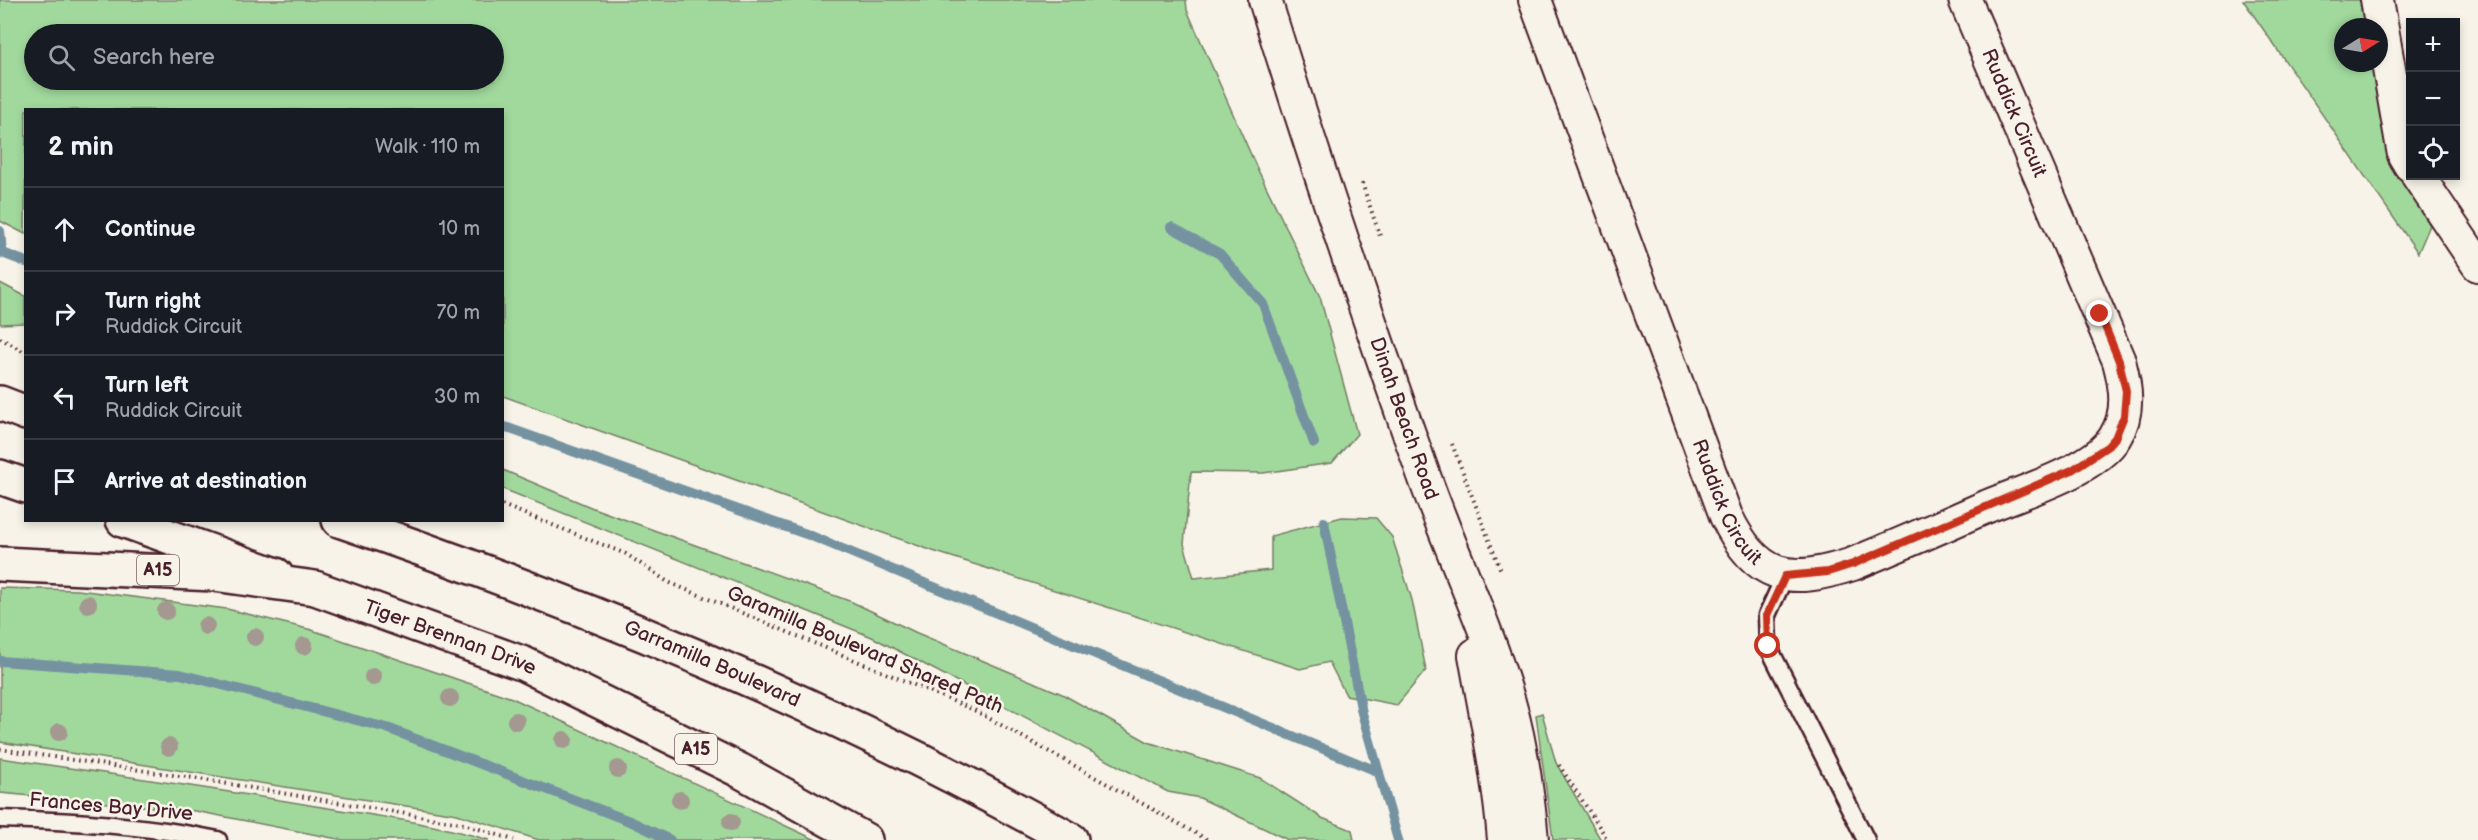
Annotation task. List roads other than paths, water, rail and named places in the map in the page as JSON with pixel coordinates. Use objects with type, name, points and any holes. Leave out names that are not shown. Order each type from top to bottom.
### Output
[{"type":"main road","points":[[0,403],[24,411]]},
{"type":"main road","points":[[0,477],[24,485]]},
{"type":"main road","points":[[129,522],[315,588]]},
{"type":"main road","name":"Garramilla Boulevard","points":[[345,522],[450,558],[576,606],[845,722],[978,788],[1071,840]]},
{"type":"main road","name":"Tiger Brennan Drive","points":[[0,564],[214,574],[315,588],[524,664],[739,770],[865,840]]},
{"type":"street","name":"Dinah Beach Road","points":[[1265,0],[1314,160],[1426,481],[1465,579],[1509,703],[1522,758],[1534,840]]},
{"type":"street","name":"Ruddick Circuit","points":[[1535,0],[1726,516],[1746,550],[1772,571],[1785,576],[1828,572],[1853,564],[2072,470],[2108,446],[2115,438],[2124,416],[2126,391],[2119,361],[1965,0]]},
{"type":"street","points":[[2377,0],[2406,158]]},
{"type":"street","points":[[2421,180],[2478,265]]},
{"type":"street","points":[[1465,579],[1476,657],[1499,784],[1503,840]]},
{"type":"lane","points":[[1785,576],[1767,615],[1768,646],[1866,840]]},
{"type":"lane","name":"Frances Bay Drive","points":[[0,819],[53,820],[182,832],[218,840]]},
{"type":"waterway","points":[[1171,227],[1220,254],[1263,304],[1314,443]]},
{"type":"waterway","points":[[0,231],[2,252]]},
{"type":"waterway","points":[[0,252],[24,261]]},
{"type":"waterway","points":[[504,427],[809,535],[1379,772]]},
{"type":"waterway","points":[[1324,522],[1362,713],[1398,840]]},
{"type":"waterway","points":[[0,661],[180,674],[387,728],[632,822],[670,840]]}]
